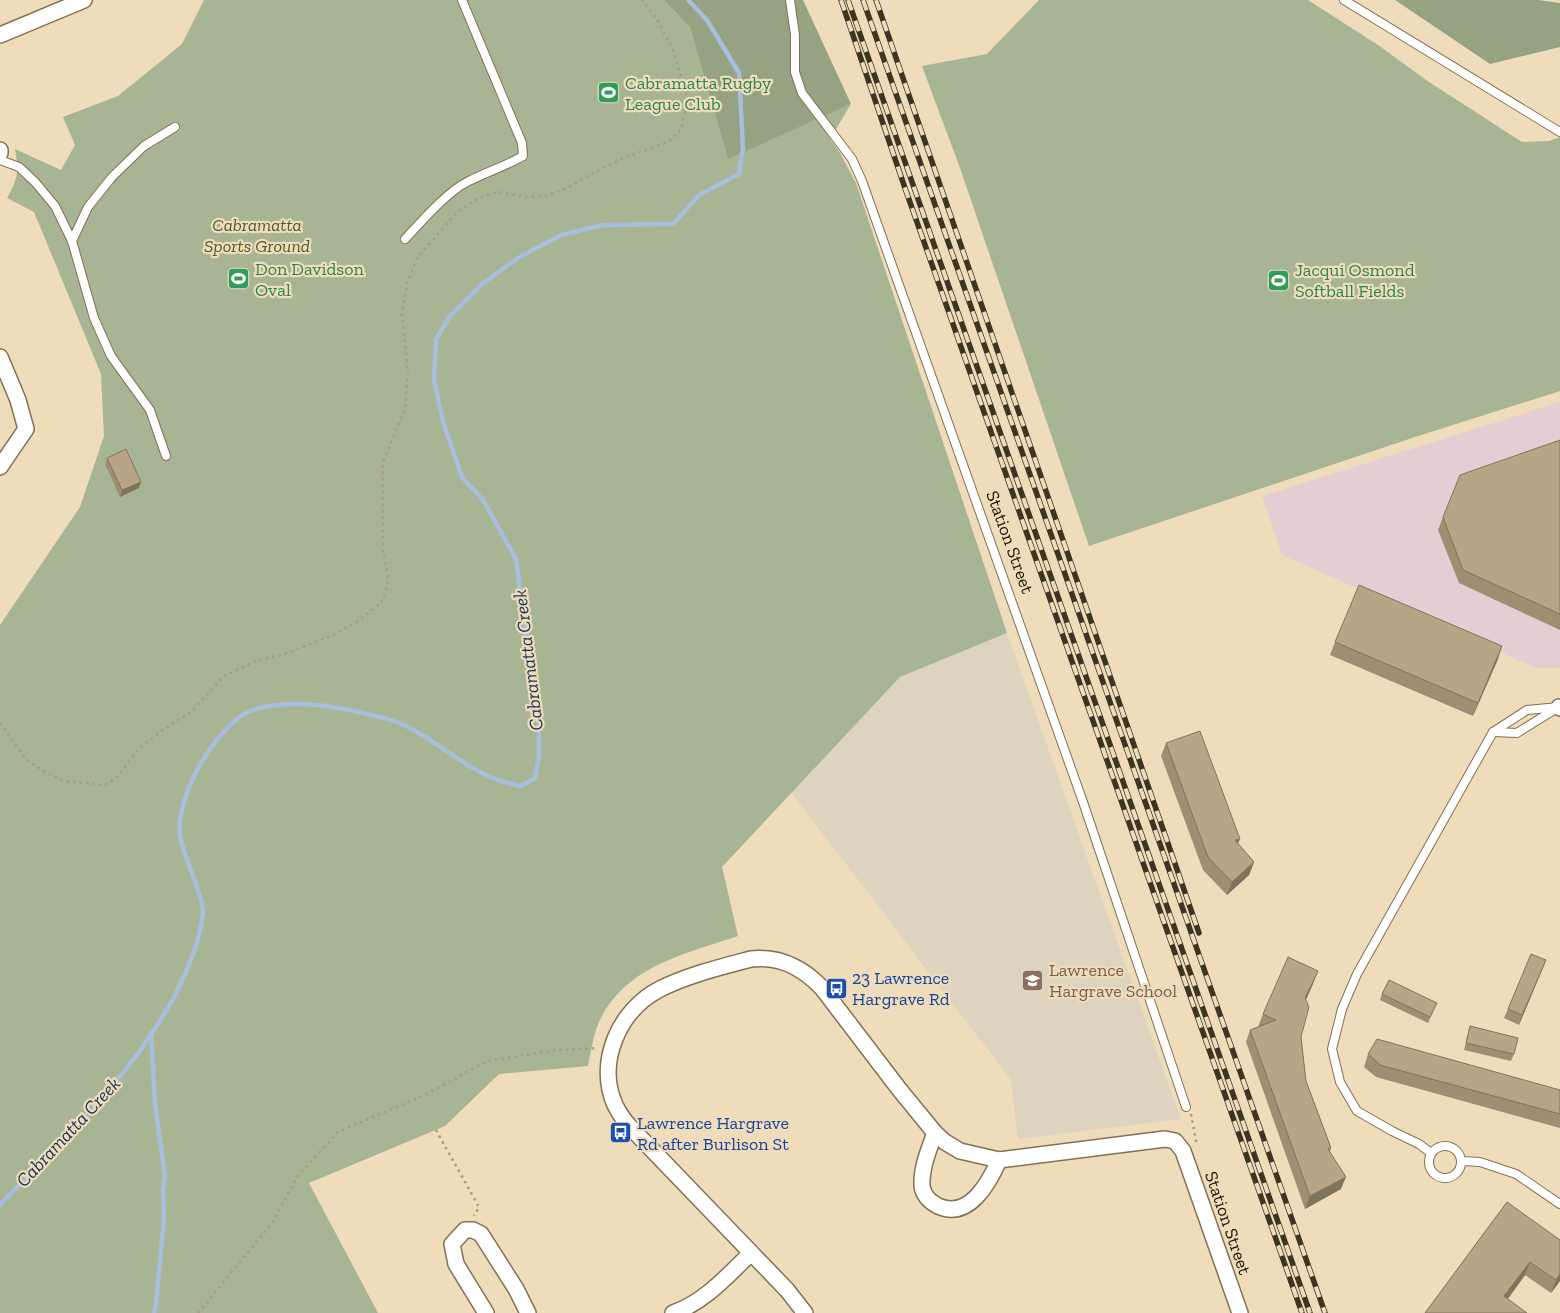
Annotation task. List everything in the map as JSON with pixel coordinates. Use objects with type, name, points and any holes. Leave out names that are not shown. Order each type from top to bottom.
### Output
[{"type":"street","points":[[0,35],[84,0]]},
{"type":"street","points":[[0,357],[18,400],[26,429],[0,467]]},
{"type":"street","points":[[806,1313],[787,1290],[633,1130],[620,1114],[609,1084],[611,1052],[614,1038],[629,1014],[660,989],[751,959],[780,960],[811,976],[822,988],[899,1089],[945,1142],[960,1151],[999,1160],[989,1183],[970,1202],[952,1210],[943,1208],[929,1200],[924,1194],[922,1186],[927,1154],[936,1133]]},
{"type":"street","name":"Station Street","points":[[999,1160],[1166,1139],[1175,1141],[1183,1151],[1240,1313]]},
{"type":"street","points":[[486,1313],[456,1264],[452,1244],[465,1230],[473,1230],[481,1234],[528,1313]]},
{"type":"street","points":[[673,1313],[698,1301],[751,1252]]},
{"type":"lane","points":[[405,239],[436,207],[466,182],[505,167],[523,156],[522,143],[462,0]]},
{"type":"lane","name":"Station Street","points":[[790,0],[795,35],[795,72],[802,93],[852,158],[862,181],[1083,802],[1186,1107]]},
{"type":"lane","points":[[1344,0],[1560,132]]},
{"type":"lane","points":[[72,241],[88,208],[112,177],[144,146],[175,127]]},
{"type":"lane","points":[[0,160],[19,167],[35,182],[55,206],[72,241],[94,318],[112,356],[150,410],[166,456]]},
{"type":"lane","points":[[1493,732],[1517,733],[1559,708]]},
{"type":"lane","points":[[1431,1153],[1419,1144],[1357,1111],[1340,1082],[1332,1049],[1342,1009],[1358,974],[1493,732],[1527,710],[1559,708]]},
{"type":"lane","points":[[1439,1146],[1449,1146],[1458,1152],[1462,1161],[1458,1172],[1447,1178],[1438,1177],[1430,1169],[1429,1158],[1431,1153],[1439,1146]]},
{"type":"lane","points":[[1462,1161],[1480,1162],[1516,1174],[1560,1204]]},
{"type":"path","points":[[0,723],[28,760],[44,771],[64,781],[105,785],[116,778],[141,748],[164,729],[191,712],[224,676],[258,660],[282,655],[331,636],[358,621],[381,602],[386,591],[388,577],[383,551],[383,462],[405,409],[408,372],[402,315],[407,284],[417,258],[458,211],[482,196],[499,192],[528,197],[544,196],[567,188],[623,158],[668,142],[681,130],[688,103],[676,58],[658,22],[642,0]]},
{"type":"path","points":[[198,1313],[272,1223],[298,1176],[338,1132],[427,1094],[487,1061],[557,1050],[595,1047],[611,1052]]},
{"type":"path","points":[[436,1130],[479,1207],[465,1230]]},
{"type":"shaded area","points":[[1560,402],[1560,668],[1536,668],[1282,555],[1262,496]]},
{"type":"shaded area","name":"Lawrence Hargrave School","points":[[1007,633],[1181,1119],[1018,1139],[1011,1080],[791,792],[900,677]]},
{"type":"green space","name":"Cabramatta Sports Ground","points":[[204,0],[664,0],[690,28],[728,158],[851,104],[830,139],[856,183],[1007,633],[900,677],[722,867],[738,936],[678,956],[640,975],[624,987],[610,1003],[599,1022],[588,1066],[499,1074],[445,1126],[309,1183],[378,1313],[0,1313],[0,625],[80,507],[104,436],[101,374],[34,212],[7,198],[17,175],[15,149],[61,170],[75,145],[63,117],[118,96],[182,44]]},
{"type":"green space","points":[[664,0],[803,0],[851,104],[728,159],[690,28]]},
{"type":"green space","name":"Jacqui Osmond Softball Fields","points":[[1039,0],[1308,0],[1522,142],[1549,141],[1560,137],[1560,391],[1412,438],[1089,546],[960,168],[922,66],[987,54]]},
{"type":"green space","points":[[1395,0],[1538,0],[1560,3],[1560,47],[1490,64]]},
{"type":"building","points":[[1560,440],[1560,614],[1463,570],[1443,517],[1460,475]]},
{"type":"building","points":[[126,449],[141,482],[122,490],[107,458]]},
{"type":"building","points":[[1359,585],[1502,646],[1478,703],[1335,642]]},
{"type":"building","points":[[1200,731],[1240,839],[1235,840],[1254,862],[1232,882],[1208,857],[1166,743]]},
{"type":"building","points":[[1531,954],[1546,960],[1522,1015],[1508,1009]]},
{"type":"building","points":[[1288,957],[1318,971],[1305,998],[1309,1007],[1301,1037],[1306,1081],[1331,1148],[1328,1149],[1346,1177],[1310,1196],[1250,1030],[1276,1020],[1263,1014]]},
{"type":"building","points":[[1389,980],[1437,1003],[1430,1017],[1382,994]]},
{"type":"building","points":[[1470,1026],[1518,1038],[1514,1054],[1466,1043]]},
{"type":"building","points":[[1377,1039],[1560,1090],[1560,1114],[1380,1065],[1368,1054]]},
{"type":"building","points":[[1507,1202],[1560,1240],[1560,1274],[1556,1280],[1530,1262],[1504,1296],[1527,1313],[1425,1313]]},
{"type":"waterway","name":"Cabramatta Creek","points":[[0,1205],[72,1131],[117,1080],[158,1025],[180,985],[197,943],[203,911],[181,842],[180,820],[184,802],[200,766],[211,748],[235,720],[248,712],[267,706],[280,705],[300,704],[356,711],[408,727],[476,770],[500,781],[521,786],[535,778],[539,756],[539,725],[516,559],[483,500],[462,477],[443,422],[434,380],[436,339],[450,316],[482,284],[518,258],[561,235],[603,225],[673,224],[699,195],[739,174],[743,148],[739,73],[707,20],[688,0]]},
{"type":"waterway","points":[[151,1033],[155,1103],[165,1176],[163,1190],[164,1218],[154,1313]]},
{"type":"railway","points":[[841,0],[906,191],[1302,1313]]},
{"type":"railway","points":[[848,0],[1310,1313]]},
{"type":"railway","points":[[863,0],[1325,1313]]},
{"type":"railway","points":[[876,0],[1199,933]]},
{"type":"place","name":"Cabramatta Rugby League Club","points":[[609,93]]},
{"type":"place","name":"Don Davidson Oval","points":[[239,279]]},
{"type":"place","name":"Jacqui Osmond Softball Fields","points":[[1279,280]]},
{"type":"place","name":"Lawrence Hargrave School","points":[[1033,980]]},
{"type":"place","name":"23 Lawrence Hargrave Rd","points":[[836,988]]},
{"type":"place","name":"Lawrence Hargrave Rd after Burlison St","points":[[621,1133]]}]
